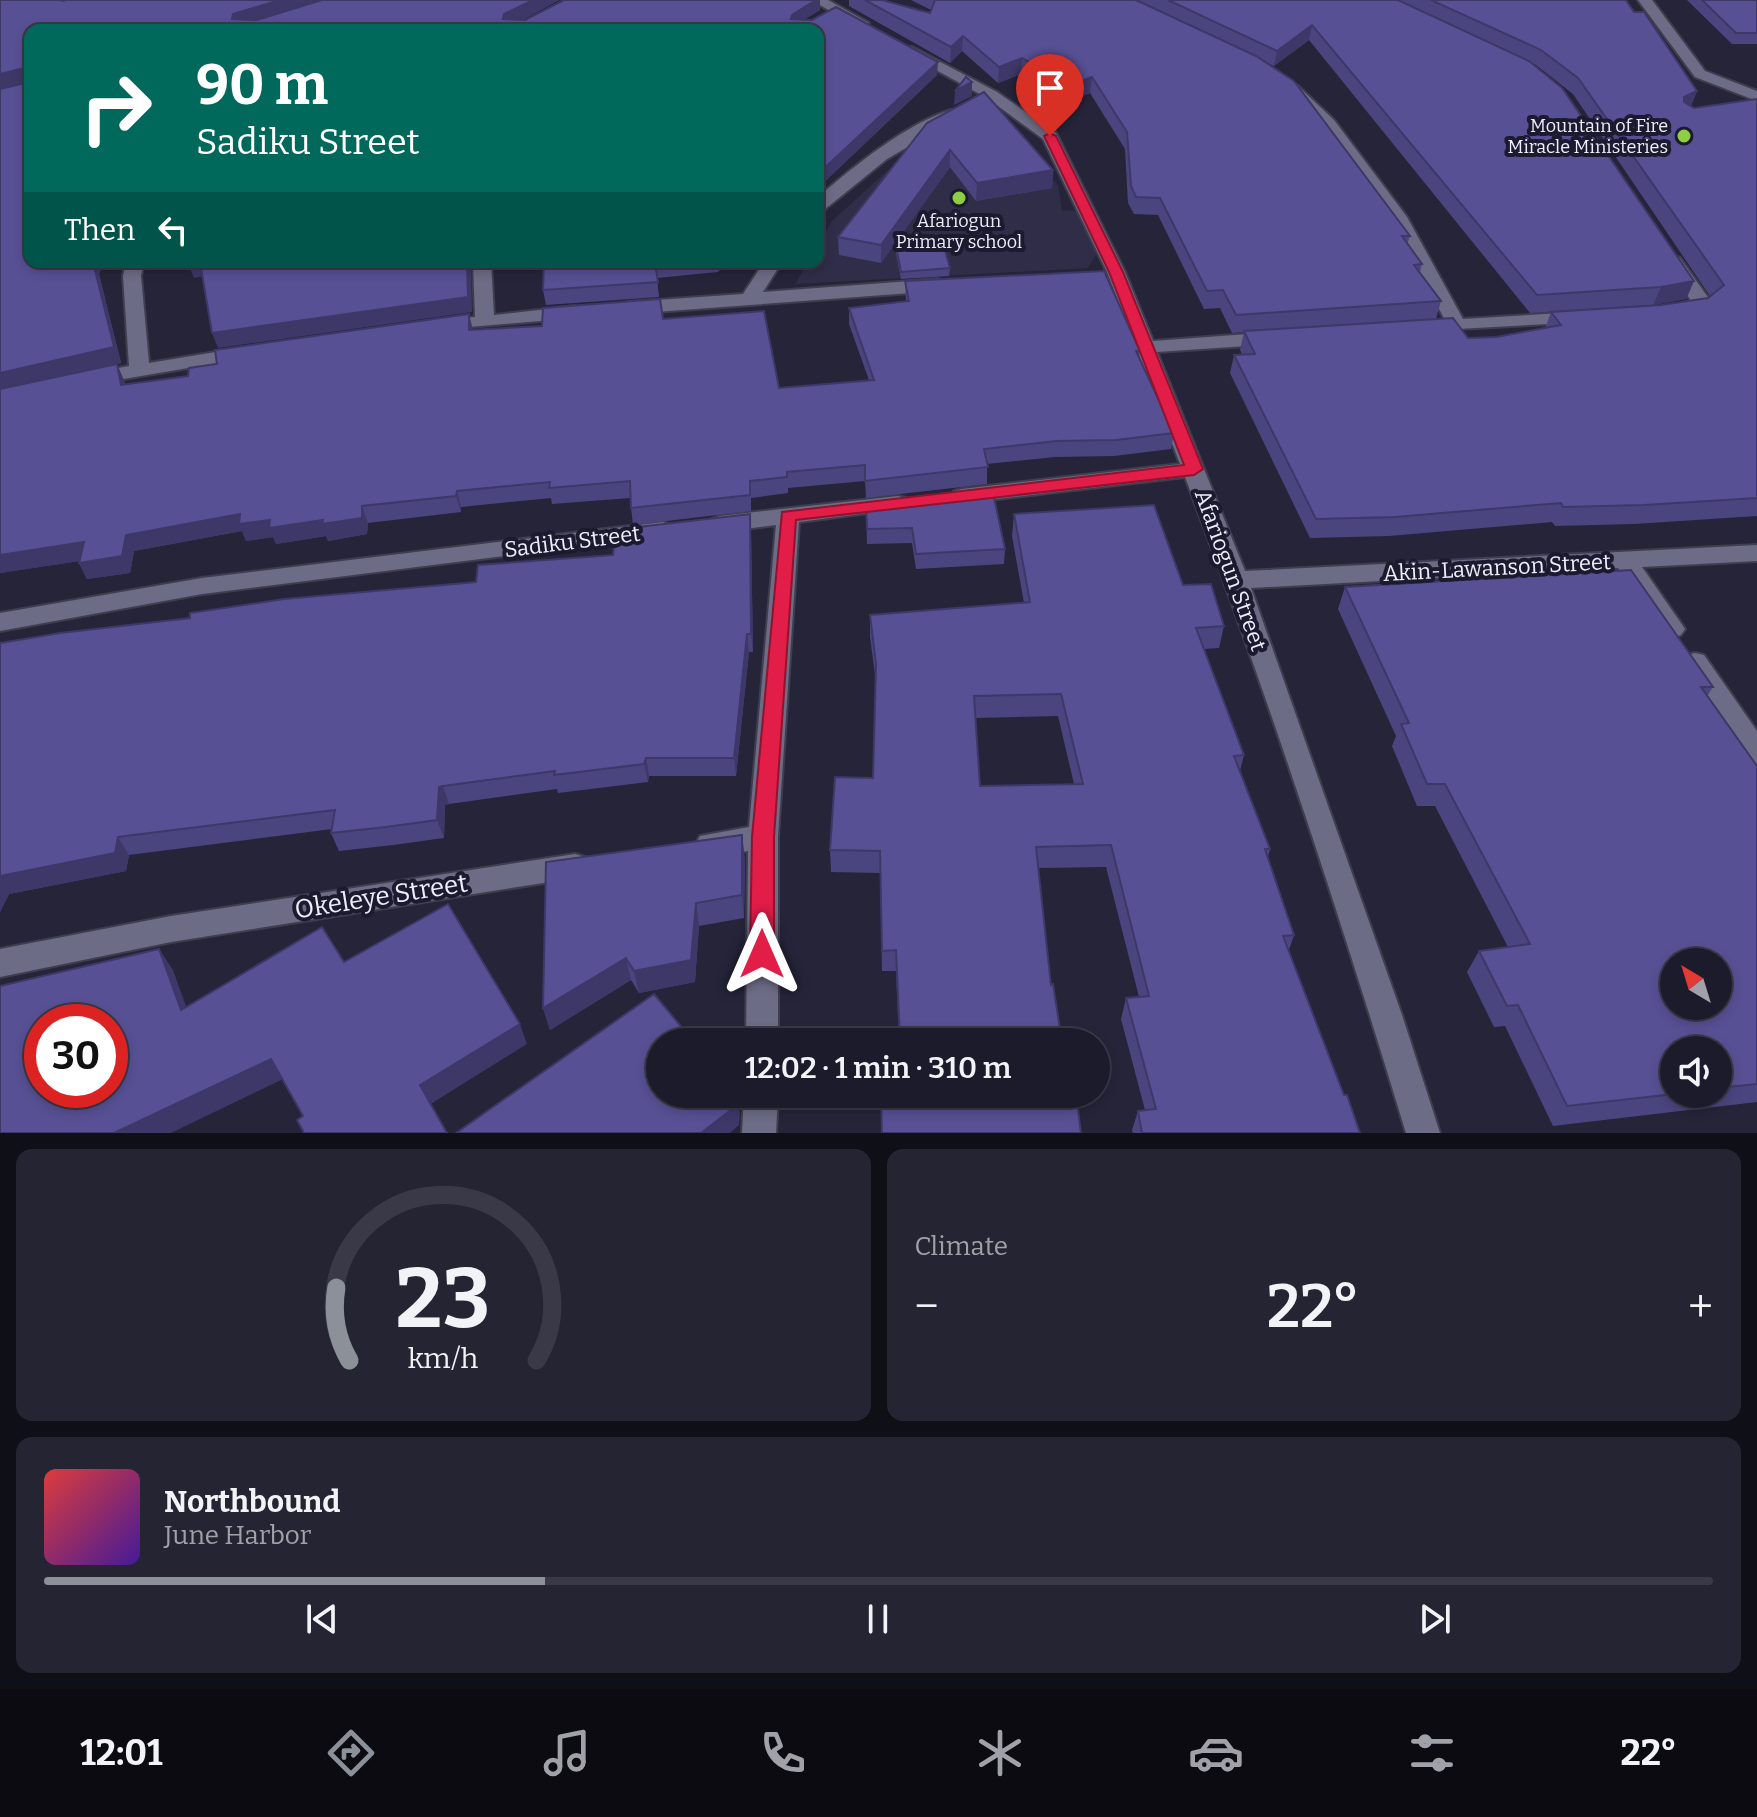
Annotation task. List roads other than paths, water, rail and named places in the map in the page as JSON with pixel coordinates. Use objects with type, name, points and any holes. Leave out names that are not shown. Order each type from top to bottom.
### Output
[{"type":"street","points":[[1645,0],[1700,74],[1757,96]]},
{"type":"street","name":"Afariogun Street","points":[[827,8],[883,34],[979,102],[1050,136],[1108,272],[1147,347],[1236,580],[1386,1015],[1423,1133]]},
{"type":"street","points":[[1285,83],[1328,123],[1401,221],[1457,325]]},
{"type":"street","points":[[824,201],[856,172],[915,133],[979,102]]},
{"type":"street","points":[[1653,314],[1692,309],[1702,303],[1662,245]]},
{"type":"street","points":[[134,268],[139,368]]},
{"type":"street","points":[[482,268],[485,319]]},
{"type":"street","points":[[750,298],[769,268]]},
{"type":"street","points":[[422,328],[485,319],[957,283]]},
{"type":"street","points":[[1410,329],[1592,318]]},
{"type":"street","points":[[1147,347],[1302,336]]},
{"type":"street","points":[[62,384],[139,368],[265,351]]},
{"type":"street","name":"Sadiku Street","points":[[0,622],[202,586],[1194,469]]},
{"type":"street","points":[[762,1028],[763,837],[788,516]]},
{"type":"street","name":"Akin-Lawanson Street","points":[[1236,580],[1757,553]]},
{"type":"street","points":[[1625,561],[1757,753]]},
{"type":"street","points":[[685,849],[763,837]]},
{"type":"street","name":"Okeleye Street","points":[[0,963],[171,929],[607,861]]},
{"type":"street","points":[[759,1133],[760,1108]]},
{"type":"place","name":"Mountain of Fire Miracle Ministeries","points":[[1684,136]]},
{"type":"place","name":"Afariogun Primary school","points":[[959,198]]}]
